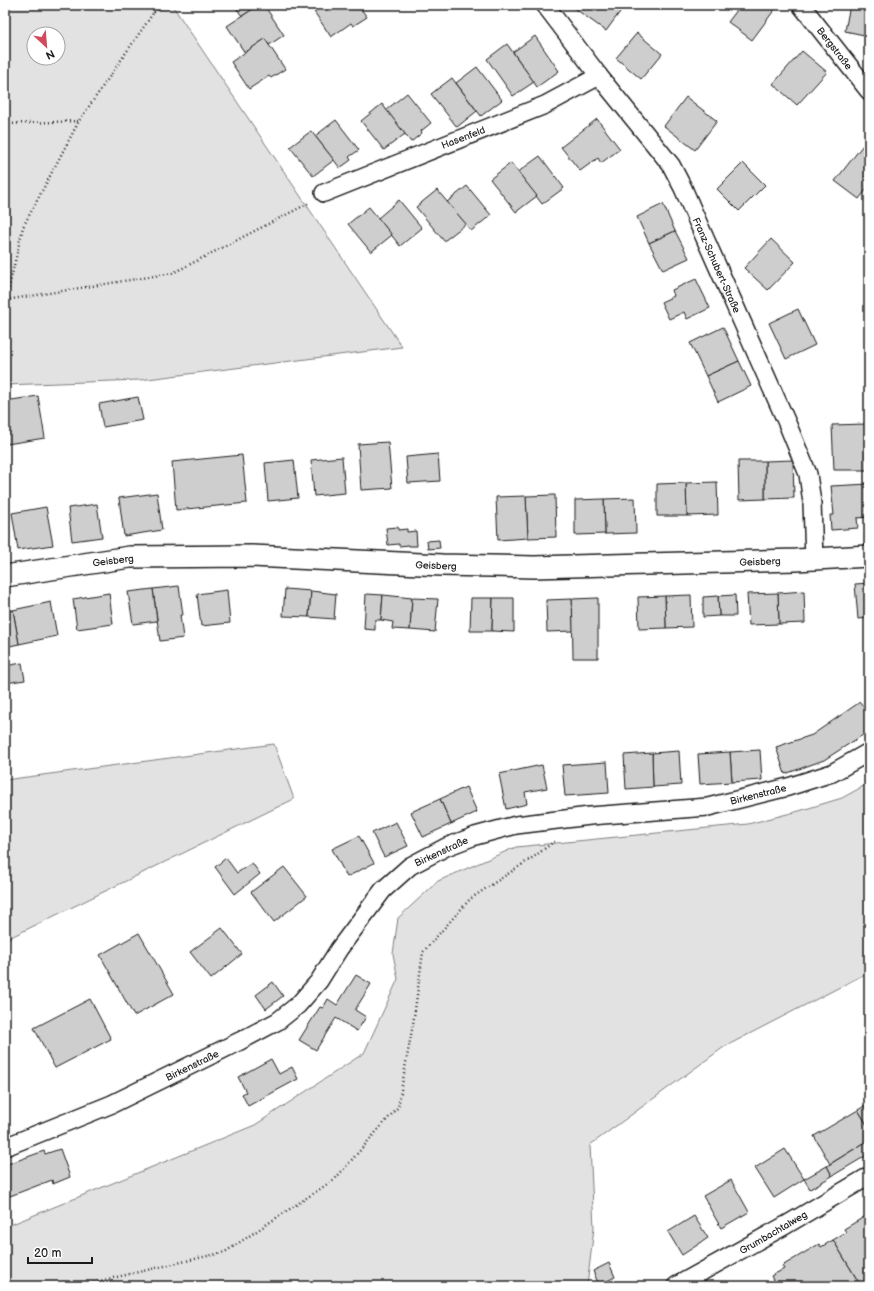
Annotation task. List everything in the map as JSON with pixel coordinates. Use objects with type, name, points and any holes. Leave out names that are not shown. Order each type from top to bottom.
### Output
[{"type":"street","name":"Franz-Schubert-Straße","points":[[545,5],[670,165],[683,188],[808,474],[812,503],[814,559]]},
{"type":"street","name":"Bergstraße","points":[[802,5],[869,91]]},
{"type":"street","name":"Hasenfeld","points":[[324,193],[545,105],[599,76]]},
{"type":"street","name":"Geisberg","points":[[5,576],[130,557],[276,556],[442,565],[534,567],[869,556]]},
{"type":"street","name":"Birkenstraße","points":[[5,1147],[112,1104],[278,1021],[298,1005],[319,981],[339,949],[383,890],[410,866],[446,847],[475,836],[516,825],[590,816],[708,807],[788,787],[832,773],[869,752]]},
{"type":"street","name":"Grumbachtalweg","points":[[676,1286],[786,1225],[869,1176]]},
{"type":"path","points":[[150,5],[154,12]]},
{"type":"path","points":[[167,5],[154,12],[79,121],[23,227],[6,300],[173,273],[306,204],[324,193]]},
{"type":"path","points":[[5,124],[79,121]]},
{"type":"path","points":[[78,1286],[225,1252],[335,1179],[398,1107],[413,1024],[423,952],[470,899],[535,856],[559,838]]},
{"type":"shaded area","points":[[5,5],[172,5],[402,347],[140,380],[5,385]]},
{"type":"shaded area","points":[[274,744],[294,799],[5,940],[5,780]]},
{"type":"shaded area","points":[[869,783],[869,972],[724,1047],[590,1145],[594,1228],[587,1286],[5,1286],[5,1227],[255,1125],[364,1053],[398,979],[393,954],[398,918],[438,881],[516,847],[748,824],[842,798]]},
{"type":"building","points":[[234,5],[259,5],[242,16]]},
{"type":"building","points":[[259,5],[264,5],[284,35],[269,45],[265,39],[245,53],[227,26]]},
{"type":"building","points":[[320,5],[358,5],[367,17],[353,26],[351,23],[331,37],[313,10]]},
{"type":"building","points":[[570,5],[625,5],[606,31]]},
{"type":"building","points":[[741,5],[778,5],[752,40],[728,22]]},
{"type":"building","points":[[850,5],[869,5],[869,36],[845,31]]},
{"type":"building","points":[[637,33],[662,54],[641,79],[616,58]]},
{"type":"building","points":[[535,36],[559,71],[537,87],[513,52]]},
{"type":"building","points":[[265,39],[285,69],[271,78],[269,76],[249,89],[231,62]]},
{"type":"building","points":[[507,44],[534,82],[513,96],[487,59]]},
{"type":"building","points":[[802,51],[827,72],[797,105],[773,84]]},
{"type":"building","points":[[477,67],[502,100],[481,116],[456,83]]},
{"type":"building","points":[[452,78],[477,111],[457,127],[431,94]]},
{"type":"building","points":[[407,93],[431,123],[411,142],[386,110]]},
{"type":"building","points":[[686,97],[717,121],[695,150],[664,126]]},
{"type":"building","points":[[382,104],[405,134],[384,150],[361,121]]},
{"type":"building","points":[[597,119],[620,149],[601,163],[598,158],[580,171],[561,147]]},
{"type":"building","points":[[336,120],[359,150],[349,157],[351,160],[340,168],[315,136]]},
{"type":"building","points":[[311,131],[334,160],[313,176],[290,147]]},
{"type":"building","points":[[863,145],[869,150],[869,186],[859,199],[835,181]]},
{"type":"building","points":[[540,156],[564,188],[542,204],[518,172]]},
{"type":"building","points":[[511,163],[537,196],[516,212],[490,179]]},
{"type":"building","points":[[743,163],[765,185],[739,211],[717,189]]},
{"type":"building","points":[[467,186],[491,215],[471,231],[447,202]]},
{"type":"building","points":[[437,190],[466,224],[444,241],[416,207]]},
{"type":"building","points":[[399,200],[422,228],[400,246],[378,218]]},
{"type":"building","points":[[663,204],[675,231],[649,243],[637,217]]},
{"type":"building","points":[[369,207],[392,235],[371,252],[348,224]]},
{"type":"building","points":[[675,231],[689,258],[663,270],[649,243]]},
{"type":"building","points":[[771,239],[795,262],[768,290],[744,268]]},
{"type":"building","points":[[696,279],[710,308],[687,319],[684,312],[669,319],[661,302],[674,296],[672,290]]},
{"type":"building","points":[[798,309],[815,345],[786,359],[769,323]]},
{"type":"building","points":[[723,327],[739,361],[706,376],[690,343]]},
{"type":"building","points":[[739,361],[751,386],[718,402],[706,376]]},
{"type":"building","points":[[38,396],[45,438],[7,444],[5,434],[5,401]]},
{"type":"building","points":[[138,397],[143,420],[103,427],[99,404]]},
{"type":"building","points":[[867,424],[868,470],[834,470],[832,425]]},
{"type":"building","points":[[388,442],[392,488],[361,490],[358,444]]},
{"type":"building","points":[[438,454],[440,481],[408,483],[406,457]]},
{"type":"building","points":[[242,455],[247,503],[176,510],[172,462]]},
{"type":"building","points":[[342,457],[345,493],[314,496],[311,460]]},
{"type":"building","points":[[294,460],[298,498],[268,501],[265,463]]},
{"type":"building","points":[[793,460],[794,498],[765,499],[765,461]]},
{"type":"building","points":[[738,461],[765,461],[765,499],[739,500]]},
{"type":"building","points":[[717,482],[718,515],[687,516],[686,483]]},
{"type":"building","points":[[686,483],[687,516],[657,516],[657,484]]},
{"type":"building","points":[[869,484],[869,517],[857,518],[858,528],[831,530],[830,515],[834,515],[831,486]]},
{"type":"building","points":[[157,493],[162,530],[124,536],[119,498]]},
{"type":"building","points":[[555,495],[556,537],[528,538],[526,496]]},
{"type":"building","points":[[526,496],[528,538],[498,540],[496,497]]},
{"type":"building","points":[[635,498],[636,533],[605,534],[604,499]]},
{"type":"building","points":[[604,499],[605,534],[575,535],[575,500]]},
{"type":"building","points":[[97,504],[102,537],[72,541],[68,508]]},
{"type":"building","points":[[46,507],[53,545],[18,550],[12,513]]},
{"type":"building","points":[[398,527],[398,530],[407,529],[407,532],[416,531],[417,546],[399,546],[399,544],[388,545],[386,528]]},
{"type":"building","points":[[439,540],[440,548],[428,549],[427,541]]},
{"type":"building","points":[[869,583],[869,618],[858,619],[855,584]]},
{"type":"building","points":[[179,586],[183,615],[180,615],[183,638],[160,641],[153,589]]},
{"type":"building","points":[[153,589],[157,621],[133,624],[128,592]]},
{"type":"building","points":[[285,589],[311,591],[309,617],[283,616]]},
{"type":"building","points":[[227,590],[230,623],[201,626],[197,594]]},
{"type":"building","points":[[311,591],[336,594],[334,619],[309,617]]},
{"type":"building","points":[[804,591],[805,623],[779,624],[778,593]]},
{"type":"building","points":[[109,593],[113,624],[77,629],[73,599]]},
{"type":"building","points":[[778,593],[779,624],[749,625],[747,594]]},
{"type":"building","points":[[366,594],[383,595],[381,620],[375,620],[375,630],[364,629]]},
{"type":"building","points":[[383,595],[412,598],[410,630],[392,629],[393,622],[381,620]]},
{"type":"building","points":[[691,595],[692,627],[666,628],[665,596]]},
{"type":"building","points":[[735,595],[736,616],[719,616],[718,596]]},
{"type":"building","points":[[665,596],[666,628],[639,629],[638,597]]},
{"type":"building","points":[[718,596],[719,616],[703,617],[703,597]]},
{"type":"building","points":[[412,598],[438,599],[435,632],[410,630]]},
{"type":"building","points":[[471,598],[493,598],[492,631],[470,631]]},
{"type":"building","points":[[493,598],[514,598],[514,632],[492,631]]},
{"type":"building","points":[[598,598],[598,658],[573,658],[572,599]]},
{"type":"building","points":[[572,599],[573,631],[547,632],[546,600]]},
{"type":"building","points":[[51,602],[57,636],[19,644],[13,610]]},
{"type":"building","points":[[13,610],[19,644],[5,647],[5,611]]},
{"type":"building","points":[[22,663],[25,680],[5,683],[5,666]]},
{"type":"building","points":[[860,702],[869,714],[869,731],[824,760],[785,774],[776,747],[812,735]]},
{"type":"building","points":[[760,750],[762,780],[732,782],[730,752]]},
{"type":"building","points":[[679,751],[681,785],[653,787],[652,753]]},
{"type":"building","points":[[730,752],[732,782],[700,784],[698,754]]},
{"type":"building","points":[[652,753],[653,787],[626,789],[624,755]]},
{"type":"building","points":[[607,762],[609,793],[565,796],[562,765]]},
{"type":"building","points":[[542,765],[547,788],[525,792],[527,804],[506,809],[499,774]]},
{"type":"building","points":[[466,787],[477,812],[451,824],[440,799]]},
{"type":"building","points":[[440,799],[451,824],[423,837],[411,812]]},
{"type":"building","points":[[396,822],[408,846],[384,857],[372,833]]},
{"type":"building","points":[[359,836],[374,863],[347,877],[332,849]]},
{"type":"building","points":[[226,858],[237,873],[252,863],[260,874],[235,894],[215,867]]},
{"type":"building","points":[[284,867],[307,896],[274,922],[251,892]]},
{"type":"building","points":[[222,928],[242,954],[211,979],[190,952]]},
{"type":"building","points":[[139,933],[174,994],[134,1016],[100,955]]},
{"type":"building","points":[[356,975],[371,984],[355,1010],[366,1017],[357,1031],[336,1018],[316,1050],[299,1040],[320,1007],[323,1008],[328,999],[337,1005]]},
{"type":"building","points":[[273,982],[283,996],[266,1009],[256,995]]},
{"type":"building","points":[[90,999],[111,1039],[55,1068],[34,1028]]},
{"type":"building","points":[[271,1059],[279,1074],[292,1067],[298,1079],[248,1106],[242,1094],[246,1092],[238,1077]]},
{"type":"building","points":[[869,1103],[869,1128],[858,1110]]},
{"type":"building","points":[[858,1110],[869,1128],[869,1140],[830,1164],[814,1136]]},
{"type":"building","points":[[869,1140],[869,1154],[832,1176],[827,1166]]},
{"type":"building","points":[[60,1149],[70,1177],[53,1184],[52,1180],[10,1196],[5,1183],[5,1165],[44,1151],[45,1154]]},
{"type":"building","points":[[785,1149],[804,1179],[774,1198],[755,1168]]},
{"type":"building","points":[[827,1166],[832,1176],[810,1189],[804,1179]]},
{"type":"building","points":[[731,1180],[749,1212],[721,1228],[703,1196]]},
{"type":"building","points":[[869,1214],[869,1286],[861,1286],[833,1240],[846,1232],[844,1229]]},
{"type":"building","points":[[694,1216],[708,1238],[682,1255],[668,1232]]},
{"type":"building","points":[[833,1240],[861,1286],[776,1286],[771,1276],[784,1269],[782,1266],[819,1244],[821,1247]]},
{"type":"building","points":[[609,1263],[615,1277],[599,1285],[593,1271]]}]
